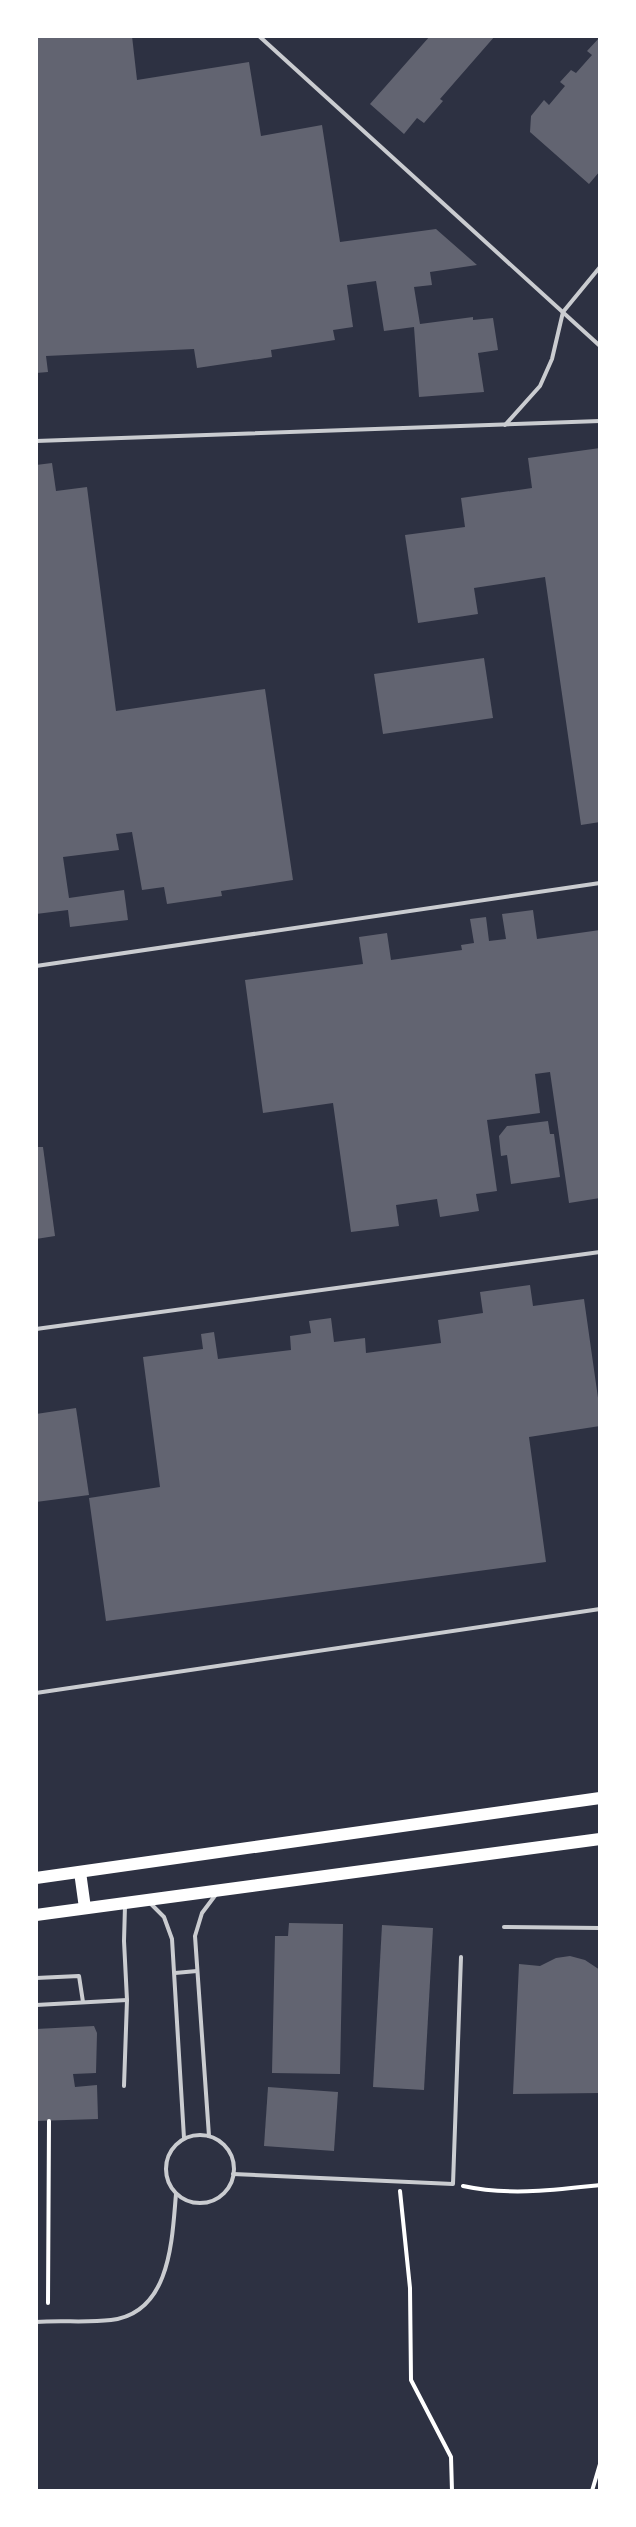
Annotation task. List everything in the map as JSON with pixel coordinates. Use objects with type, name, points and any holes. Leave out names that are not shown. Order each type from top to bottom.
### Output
[{"type":"main road","points":[[36,1878],[600,1798]]},
{"type":"main road","points":[[36,1915],[600,1839]]},
{"type":"main road","points":[[80,1872],[85,1908]]},
{"type":"lane","points":[[259,36],[600,346]]},
{"type":"lane","points":[[505,425],[540,386],[552,359],[563,312],[600,267]]},
{"type":"lane","points":[[36,441],[600,421]]},
{"type":"lane","points":[[36,966],[600,883]]},
{"type":"lane","points":[[36,1329],[600,1252]]},
{"type":"lane","points":[[36,1693],[600,1609]]},
{"type":"lane","points":[[209,2136],[195,1936],[202,1913],[219,1891]]},
{"type":"lane","points":[[147,1900],[170,1927],[184,2138]]},
{"type":"lane","points":[[124,2086],[127,2000],[125,1903]]},
{"type":"lane","points":[[504,1927],[600,1928]]},
{"type":"lane","points":[[233,2174],[453,2184],[461,1957]]},
{"type":"lane","points":[[175,1973],[197,1971]]},
{"type":"lane","points":[[36,1978],[79,1976],[83,2002]]},
{"type":"lane","points":[[36,2005],[127,2000]]},
{"type":"lane","points":[[209,2136],[229,2150],[233,2174],[229,2186],[222,2195],[211,2201],[187,2201],[176,2194],[169,2183],[165,2170],[167,2158],[174,2146],[184,2138],[209,2136]]},
{"type":"lane","points":[[36,2322],[114,2320],[139,2309],[160,2286],[171,2255],[176,2194]]},
{"type":"path","points":[[48,2303],[49,2121]]},
{"type":"path","points":[[399,2181],[410,2288],[411,2380],[451,2457],[452,2491]]},
{"type":"path","points":[[453,2184],[484,2191],[537,2192],[600,2185]]},
{"type":"path","points":[[592,2491],[600,2464]]},
{"type":"building","points":[[36,36],[132,36],[137,80],[249,62],[261,136],[322,125],[340,242],[436,229],[477,265],[430,272],[432,285],[414,287],[420,324],[473,317],[473,320],[493,318],[498,350],[478,353],[484,392],[419,397],[414,327],[384,331],[376,281],[347,285],[353,327],[333,330],[335,340],[271,350],[272,357],[197,368],[194,349],[46,356],[48,372],[36,373]]},
{"type":"building","points":[[430,36],[495,36],[440,99],[443,101],[424,123],[417,118],[404,134],[370,104]]},
{"type":"building","points":[[600,37],[600,171],[589,184],[530,132],[531,116],[544,100],[549,105],[565,86],[560,82],[571,70],[576,73],[592,55],[587,51]]},
{"type":"building","points":[[600,448],[600,822],[581,825],[545,577],[474,588],[478,614],[418,623],[405,535],[465,527],[461,498],[532,488],[528,458]]},
{"type":"building","points":[[52,463],[56,491],[87,487],[116,711],[265,689],[293,880],[221,891],[222,896],[167,904],[164,887],[142,890],[132,832],[116,834],[119,850],[63,857],[69,898],[124,890],[128,920],[70,927],[68,910],[36,914],[36,465]]},
{"type":"building","points":[[484,658],[493,718],[383,734],[374,674]]},
{"type":"building","points":[[533,910],[537,939],[600,930],[600,1198],[569,1203],[550,1072],[535,1074],[540,1113],[487,1120],[497,1191],[476,1194],[479,1211],[440,1217],[437,1199],[396,1205],[399,1226],[351,1232],[333,1103],[263,1113],[245,980],[363,964],[359,937],[387,933],[391,960],[462,950],[461,945],[474,943],[470,919],[486,917],[489,941],[506,939],[502,914]]},
{"type":"building","points":[[548,1121],[550,1134],[554,1134],[560,1177],[511,1184],[507,1155],[501,1156],[499,1136],[507,1126]]},
{"type":"building","points":[[36,1147],[43,1147],[55,1236],[36,1239]]},
{"type":"building","points":[[530,1285],[533,1306],[584,1299],[600,1412],[600,1426],[529,1437],[546,1562],[106,1621],[89,1498],[160,1487],[143,1357],[203,1349],[201,1334],[214,1332],[218,1359],[291,1350],[290,1336],[311,1333],[309,1321],[331,1318],[334,1342],[365,1338],[366,1353],[441,1343],[438,1320],[483,1313],[480,1292]]},
{"type":"building","points":[[76,1408],[89,1495],[36,1502],[36,1414]]},
{"type":"building","points":[[289,1923],[343,1924],[340,2074],[272,2073],[275,1936],[288,1936]]},
{"type":"building","points":[[382,1925],[433,1928],[424,2090],[373,2087]]},
{"type":"building","points":[[570,1956],[585,1960],[600,1970],[600,2093],[513,2094],[519,1964],[540,1966],[556,1958]]},
{"type":"building","points":[[94,2026],[97,2033],[96,2073],[73,2074],[75,2087],[97,2085],[98,2119],[36,2121],[36,2029]]},
{"type":"building","points":[[268,2087],[338,2092],[334,2151],[264,2146]]}]
